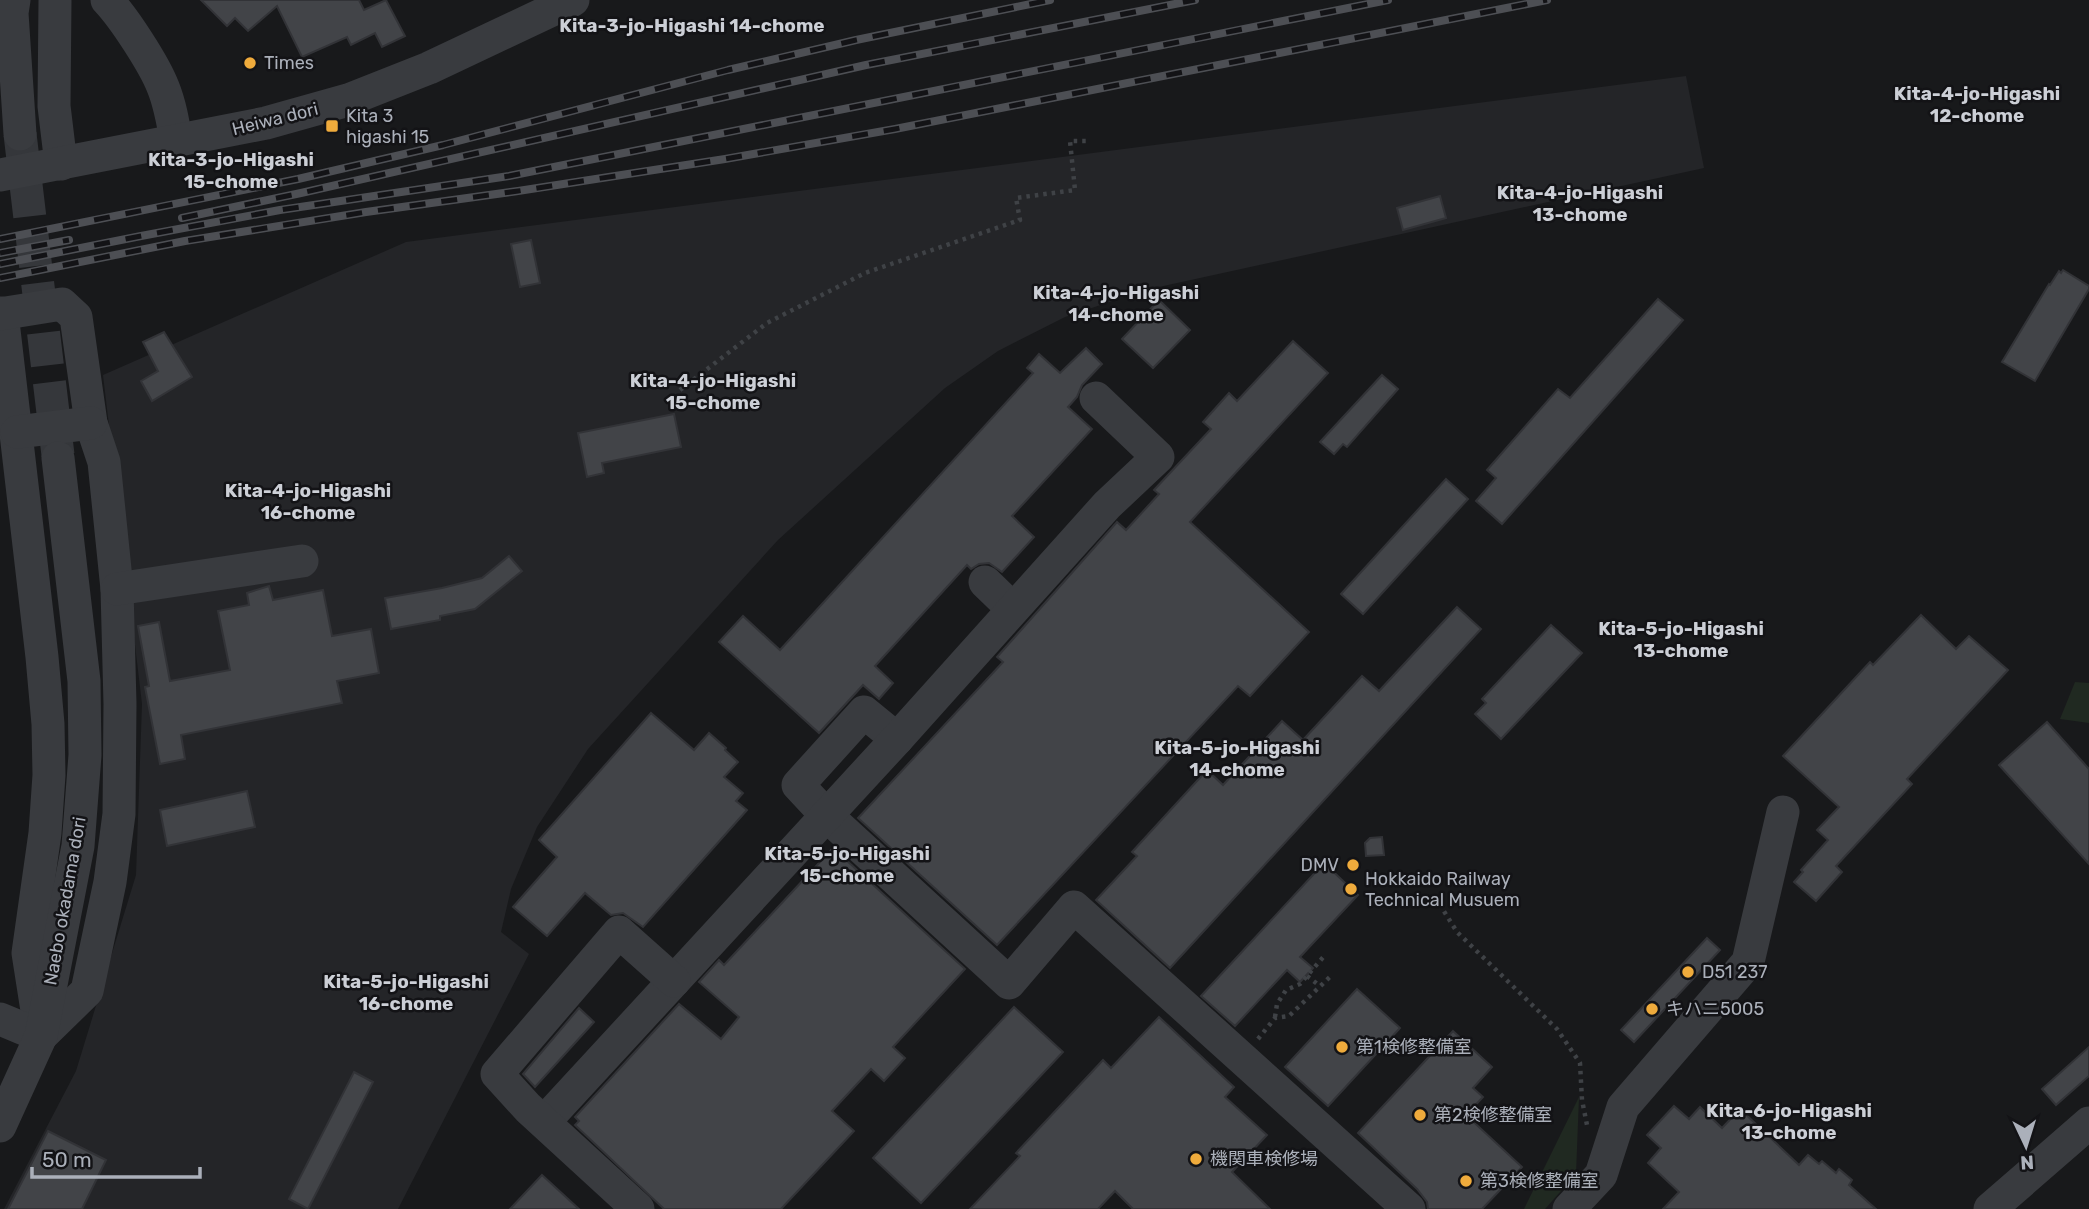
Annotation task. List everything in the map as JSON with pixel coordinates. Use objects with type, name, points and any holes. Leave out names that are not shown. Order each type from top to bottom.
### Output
[{"type":"street","points":[[15,0],[12,13],[20,134]]},
{"type":"street","points":[[55,0],[54,106],[61,164]]},
{"type":"street","points":[[107,0],[138,43],[163,86],[176,140]]},
{"type":"street","name":"Heiwa dori","points":[[0,175],[266,123],[348,100],[429,68],[573,0]]},
{"type":"street","points":[[62,304],[76,317],[91,422],[104,462],[117,589],[119,814],[110,882],[87,991],[41,1036],[28,953],[45,833],[48,724],[17,432],[1,314],[62,304]]},
{"type":"street","points":[[1096,398],[1158,457],[1107,505],[897,738],[864,712],[797,785],[826,815],[1009,983],[1074,907],[1402,1207]]},
{"type":"street","points":[[17,432],[91,422]]},
{"type":"street","name":"Naebo okadama dori","points":[[0,1126],[41,1036],[78,846],[85,755],[84,681],[58,458]]},
{"type":"street","points":[[117,589],[302,561]]},
{"type":"street","points":[[985,582],[1013,609]]},
{"type":"street","points":[[1569,1209],[1601,1175],[1623,1107],[1748,962],[1783,812]]},
{"type":"street","points":[[544,1122],[826,815]]},
{"type":"street","points":[[638,1209],[528,1108],[497,1074],[619,932],[674,981]]},
{"type":"street","points":[[0,1019],[41,1036]]},
{"type":"street","points":[[1990,1209],[2089,1124]]},
{"type":"path","points":[[680,390],[767,323],[853,279],[1020,220],[1016,198],[1074,190],[1070,141],[1086,141]]},
{"type":"path","points":[[1435,897],[1457,932],[1557,1029],[1580,1063],[1582,1100],[1589,1132],[1611,1144]]},
{"type":"path","points":[[1243,1059],[1275,1018],[1277,1004],[1286,990],[1300,984],[1325,955]]},
{"type":"path","points":[[1307,975],[1320,986]]},
{"type":"path","points":[[1275,1018],[1289,1016],[1332,975]]},
{"type":"shaded area","points":[[1686,76],[1704,168],[1145,290],[1065,317],[998,351],[945,388],[778,540],[588,749],[537,827],[511,889],[501,932],[529,954],[398,1209],[4,1209],[76,1071],[136,875],[142,704],[103,375],[406,242]]},
{"type":"shaded area","points":[[2075,682],[2089,683],[2089,723],[2060,719]]},
{"type":"shaded area","points":[[1579,1097],[1576,1174],[1545,1209],[1524,1209]]},
{"type":"building","points":[[201,0],[359,0],[364,10],[386,0],[405,36],[382,47],[375,33],[351,45],[347,37],[302,57],[277,6],[248,31],[235,18],[227,26]]},
{"type":"building","points":[[1440,196],[1446,218],[1403,230],[1397,208]]},
{"type":"building","points":[[531,240],[540,283],[520,287],[511,244]]},
{"type":"building","points":[[2063,270],[2089,286],[2089,289],[2035,381],[2002,362],[2049,284],[2059,271],[2061,273]]},
{"type":"building","points":[[1658,299],[1683,320],[1502,524],[1476,501],[1496,478],[1487,470],[1558,389],[1570,398]]},
{"type":"building","points":[[1159,300],[1190,330],[1153,368],[1122,339]]},
{"type":"building","points":[[164,332],[192,377],[152,401],[141,381],[158,371],[143,342]]},
{"type":"building","points":[[1293,341],[1328,373],[1190,522],[1309,632],[1250,696],[1238,686],[997,945],[858,818],[1003,662],[997,657],[1117,522],[1126,530],[1159,494],[1154,490],[1211,429],[1203,422],[1229,393],[1237,401]]},
{"type":"building","points":[[1086,348],[1102,364],[1082,385],[1077,397],[1068,407],[1092,429],[1012,516],[1034,537],[1002,572],[989,563],[979,564],[971,569],[967,565],[875,666],[893,683],[879,699],[863,685],[819,733],[719,642],[743,616],[780,650],[1033,373],[1027,368],[1039,354],[1060,373]]},
{"type":"building","points":[[1382,375],[1398,389],[1347,447],[1343,444],[1334,454],[1320,442]]},
{"type":"building","points":[[674,414],[681,447],[602,463],[604,473],[587,477],[578,433]]},
{"type":"building","points":[[1446,479],[1468,499],[1363,614],[1341,594]]},
{"type":"building","points":[[509,556],[522,571],[475,609],[440,616],[440,620],[391,629],[385,598],[482,578]]},
{"type":"building","points":[[269,586],[273,600],[323,590],[332,636],[371,629],[379,673],[337,681],[342,703],[181,735],[185,759],[160,764],[145,687],[149,686],[138,626],[159,622],[170,681],[230,670],[218,611],[249,605],[247,593]]},
{"type":"building","points":[[1457,607],[1481,629],[1170,968],[1096,900],[1137,856],[1132,852],[1207,770],[1223,785],[1282,721],[1303,740],[1362,676],[1379,691]]},
{"type":"building","points":[[1921,615],[1956,649],[1969,636],[2008,670],[1907,779],[1912,784],[1836,866],[1842,872],[1816,901],[1794,882],[1803,872],[1801,870],[1828,840],[1817,830],[1839,807],[1783,756],[1870,662],[1873,665]]},
{"type":"building","points":[[1551,625],[1582,653],[1501,739],[1475,714],[1486,703],[1482,699]]},
{"type":"building","points":[[651,713],[694,750],[709,733],[726,748],[738,762],[724,777],[743,793],[736,801],[747,810],[643,927],[623,913],[611,915],[585,893],[547,936],[513,907],[557,857],[539,840]]},
{"type":"building","points":[[2047,722],[2089,769],[2089,864],[1999,765]]},
{"type":"building","points":[[247,791],[255,827],[167,846],[160,810]]},
{"type":"building","points":[[1382,837],[1384,855],[1366,856],[1365,843],[1370,838]]},
{"type":"building","points":[[833,848],[965,969],[893,1047],[905,1058],[884,1081],[871,1069],[832,1111],[854,1131],[781,1209],[664,1209],[575,1125],[579,1121],[575,1117],[679,1004],[721,1039],[739,1017],[699,982],[719,960],[724,965]]},
{"type":"building","points":[[1324,863],[1358,895],[1300,957],[1313,968],[1300,982],[1287,970],[1235,1026],[1201,996]]},
{"type":"building","points":[[1707,938],[1720,950],[1634,1042],[1621,1030]]},
{"type":"building","name":"第1検修整備室","points":[[1357,989],[1400,1028],[1328,1106],[1285,1067]]},
{"type":"building","points":[[1014,1007],[1063,1052],[921,1203],[873,1158]]},
{"type":"building","points":[[579,1008],[594,1022],[535,1087],[523,1074]]},
{"type":"building","points":[[1159,1017],[1234,1087],[1225,1097],[1267,1135],[1232,1172],[1270,1209],[1133,1209],[1115,1191],[1098,1209],[970,1209],[1020,1156],[1016,1153],[1103,1060],[1111,1068]]},
{"type":"building","points":[[1453,1031],[1492,1067],[1473,1088],[1483,1097],[1466,1115],[1522,1167],[1482,1209],[1428,1209],[1427,1202],[1417,1189],[1358,1133]]},
{"type":"building","points":[[2089,1047],[2089,1076],[2056,1105],[2042,1089]]},
{"type":"building","points":[[354,1072],[373,1082],[308,1209],[289,1199]]},
{"type":"building","points":[[1674,1106],[1689,1119],[1700,1107],[1722,1128],[1740,1109],[1799,1165],[1808,1155],[1819,1164],[1822,1161],[1836,1173],[1839,1169],[1852,1180],[1849,1185],[1876,1209],[1663,1209],[1679,1192],[1648,1163],[1661,1148],[1647,1135]]},
{"type":"building","points":[[48,1131],[106,1160],[82,1209],[8,1209]]},
{"type":"building","points":[[542,1175],[579,1209],[510,1209]]},
{"type":"tunnel","points":[[20,134],[58,455]]},
{"type":"railway","points":[[0,239],[298,179],[443,145],[728,70],[856,40],[1050,0]]},
{"type":"railway","points":[[182,218],[866,65],[1195,0]]},
{"type":"railway","points":[[0,264],[280,210],[509,176],[1388,0]]},
{"type":"railway","points":[[0,278],[185,241],[725,159],[895,129],[1547,0]]},
{"type":"railway","points":[[0,253],[69,240]]},
{"type":"place","name":"Times","points":[[250,63]]},
{"type":"place","name":"Kita 3 higashi 15","points":[[332,126]]},
{"type":"place","name":"DMV","points":[[1353,865]]},
{"type":"place","name":"Hokkaido Railway Technical Musuem","points":[[1351,889]]},
{"type":"place","name":"D51 237","points":[[1688,972]]},
{"type":"place","name":"キハニ5005","points":[[1652,1009]]},
{"type":"place","name":"第1検修整備室","points":[[1342,1047]]},
{"type":"place","name":"第2検修整備室","points":[[1420,1115]]},
{"type":"place","name":"機関車検修場","points":[[1196,1159]]},
{"type":"place","name":"第3検修整備室","points":[[1466,1181]]},
{"type":"district","name":"Kita-3-jo-Higashi 14-chome","points":[[692,25]]},
{"type":"district","name":"Kita-4-jo-Higashi 12-chome","points":[[1977,104]]},
{"type":"district","name":"Kita-3-jo-Higashi 15-chome","points":[[231,170]]},
{"type":"district","name":"Kita-4-jo-Higashi 13-chome","points":[[1580,203]]},
{"type":"district","name":"Kita-4-jo-Higashi 14-chome","points":[[1116,303]]},
{"type":"district","name":"Kita-4-jo-Higashi 15-chome","points":[[713,391]]},
{"type":"district","name":"Kita-4-jo-Higashi 16-chome","points":[[308,501]]},
{"type":"district","name":"Kita-5-jo-Higashi 13-chome","points":[[1681,639]]},
{"type":"district","name":"Kita-5-jo-Higashi 14-chome","points":[[1237,758]]},
{"type":"district","name":"Kita-5-jo-Higashi 15-chome","points":[[847,864]]},
{"type":"district","name":"Kita-5-jo-Higashi 16-chome","points":[[406,992]]},
{"type":"district","name":"Kita-6-jo-Higashi 13-chome","points":[[1789,1121]]}]
